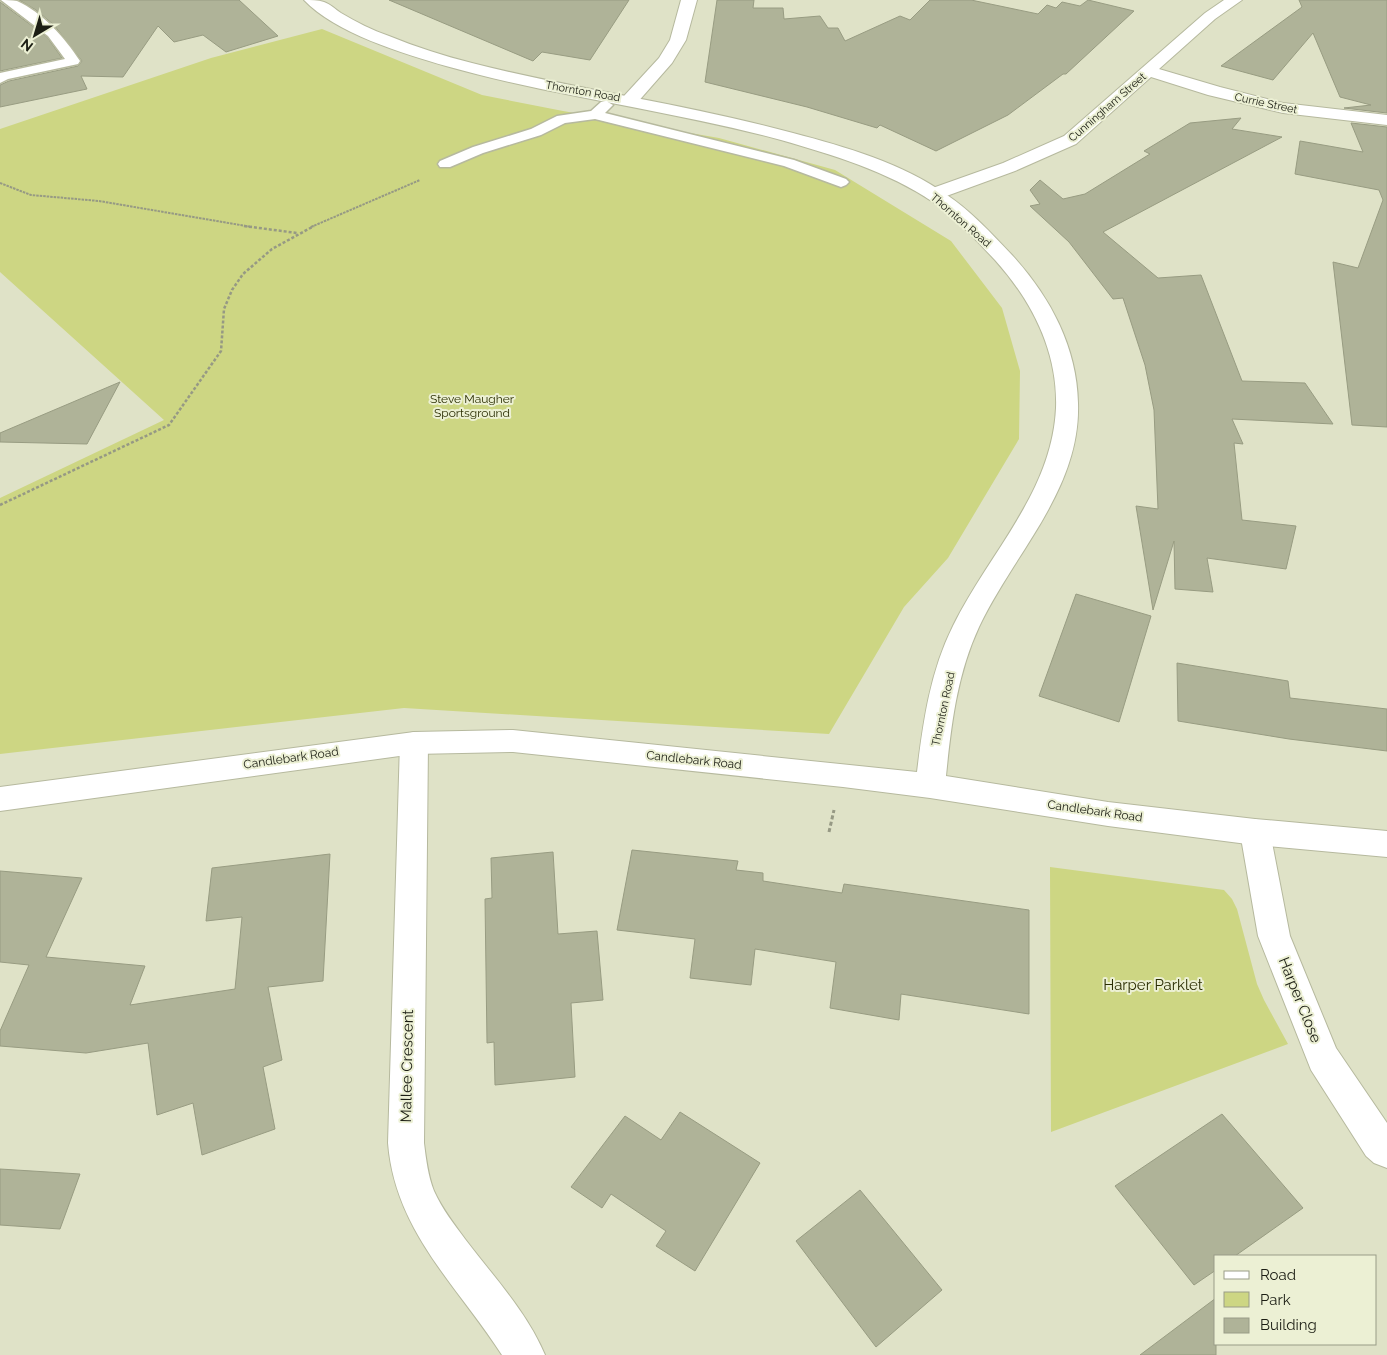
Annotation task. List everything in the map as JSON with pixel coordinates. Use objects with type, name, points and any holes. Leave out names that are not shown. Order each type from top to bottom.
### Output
[{"type":"street","name":"Thornton Road","points":[[312,0],[340,18],[366,31],[435,58],[484,72],[697,114],[811,143],[855,157],[900,176],[934,194],[973,227],[1016,270],[1042,307],[1059,349],[1067,383],[1066,432],[1053,476],[1031,521],[966,626],[948,676],[937,727],[930,786]]},
{"type":"street","points":[[622,98],[655,73],[678,40],[689,0]]},
{"type":"street","name":"Cunningham Street","points":[[934,194],[1008,167],[1070,140],[1210,16],[1234,0]]},
{"type":"street","name":"Currie Street","points":[[1147,72],[1284,108],[1387,120]]},
{"type":"street","name":"Candlebark Road","points":[[0,799],[414,743],[513,741],[930,786],[1108,814],[1255,832],[1387,844]]},
{"type":"street","name":"Mallee Crescent","points":[[414,743],[407,1159],[415,1191],[432,1227],[505,1324],[524,1355]]},
{"type":"street","name":"Harper Close","points":[[1255,832],[1274,936],[1323,1058],[1379,1142],[1387,1150]]},
{"type":"lane","points":[[0,79],[4,76],[73,61],[54,34],[7,0]]},
{"type":"lane","points":[[595,115],[622,98]]},
{"type":"lane","points":[[445,164],[478,150],[536,132],[562,119],[595,115],[789,163],[841,182]]},
{"type":"path","points":[[0,505],[168,425],[220,351],[223,343],[221,318],[224,308],[249,266],[262,255],[297,232],[437,173],[445,164]]},
{"type":"path","points":[[0,183],[31,195],[99,202],[277,231],[297,232]]},
{"type":"green space","name":"Steve Maugher Sportsground","points":[[322,29],[482,95],[719,138],[835,170],[951,241],[1002,308],[1020,371],[1019,439],[948,558],[904,607],[829,734],[404,708],[0,754],[0,498],[164,420],[0,272],[0,129],[211,58]]},
{"type":"green space","name":"Harper Parklet","points":[[1050,867],[1224,890],[1232,899],[1237,909],[1257,984],[1288,1044],[1051,1132]]},
{"type":"building","points":[[19,0],[239,0],[278,36],[226,52],[203,35],[174,42],[158,26],[123,77],[81,76],[87,89],[0,107],[0,85],[9,81],[78,66],[82,61],[54,25],[36,10]]},
{"type":"building","points":[[389,0],[629,0],[590,60],[542,52],[533,61]]},
{"type":"building","points":[[717,0],[754,0],[753,8],[783,8],[784,19],[820,16],[828,28],[838,28],[845,41],[900,16],[910,20],[930,0],[971,0],[1038,14],[1047,5],[1056,8],[1062,2],[1080,6],[1088,0],[1134,11],[1066,74],[1063,74],[1008,115],[936,151],[880,125],[877,128],[807,107],[705,82]]},
{"type":"building","points":[[1299,0],[1387,0],[1387,113],[1344,108],[1371,105],[1340,97],[1313,33],[1273,80],[1221,66],[1302,7]]},
{"type":"building","points":[[0,2],[47,37],[62,58],[0,71]]},
{"type":"building","points":[[1241,118],[1232,129],[1282,137],[1103,232],[1158,278],[1201,275],[1242,381],[1305,383],[1333,424],[1232,419],[1243,444],[1234,443],[1242,520],[1296,526],[1286,569],[1207,558],[1213,592],[1175,589],[1174,541],[1153,610],[1136,506],[1158,509],[1154,410],[1145,365],[1123,298],[1113,299],[1069,242],[1030,206],[1040,204],[1030,190],[1040,180],[1063,199],[1085,194],[1150,154],[1144,151],[1190,123]]},
{"type":"building","points":[[1351,123],[1387,127],[1387,427],[1352,425],[1333,262],[1358,268],[1383,200],[1379,190],[1295,174],[1300,141],[1363,152]]},
{"type":"building","points":[[120,382],[87,444],[0,442],[0,433]]},
{"type":"building","points":[[1076,594],[1151,616],[1119,722],[1039,696]]},
{"type":"building","points":[[1177,663],[1288,681],[1290,698],[1387,709],[1387,751],[1289,739],[1178,721]]},
{"type":"building","points":[[632,850],[738,861],[736,870],[763,873],[763,881],[842,893],[844,884],[1029,910],[1029,1014],[901,994],[899,1020],[830,1008],[836,962],[755,949],[751,985],[690,978],[695,939],[617,930]]},
{"type":"building","points":[[553,852],[558,934],[597,931],[603,1000],[571,1003],[575,1077],[495,1085],[494,1042],[487,1043],[485,899],[492,898],[491,858]]},
{"type":"building","points":[[330,854],[323,981],[268,987],[282,1060],[263,1067],[275,1129],[202,1155],[193,1103],[157,1115],[148,1043],[86,1053],[0,1046],[0,1031],[29,965],[0,962],[0,871],[82,878],[46,957],[145,966],[130,1005],[235,989],[242,917],[206,921],[212,868]]},
{"type":"building","points":[[680,1112],[760,1163],[695,1271],[656,1246],[666,1231],[611,1194],[602,1208],[571,1187],[625,1116],[661,1140]]},
{"type":"building","points":[[1222,1114],[1303,1208],[1236,1255],[1214,1255],[1214,1271],[1194,1285],[1115,1186]]},
{"type":"building","points":[[0,1169],[80,1174],[60,1229],[0,1225]]},
{"type":"building","points":[[860,1190],[942,1290],[876,1347],[796,1241]]},
{"type":"building","points":[[1214,1300],[1214,1345],[1216,1345],[1216,1355],[1140,1355]]}]
